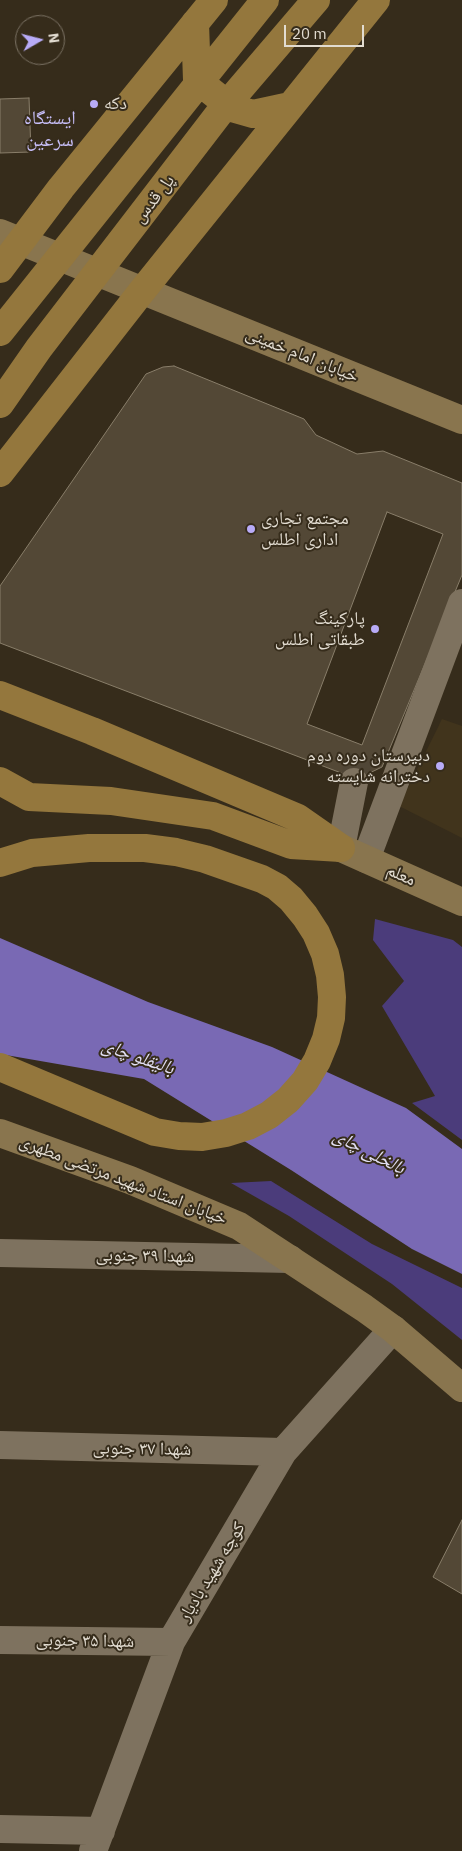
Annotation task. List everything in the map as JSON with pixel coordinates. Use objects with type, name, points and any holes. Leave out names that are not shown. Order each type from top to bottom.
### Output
[{"type":"main road","points":[[0,269],[10,237],[214,0]]},
{"type":"main road","points":[[0,332],[265,0]]},
{"type":"main road","name":"پل قدس","points":[[0,404],[39,348],[221,111],[316,0]]},
{"type":"main road","points":[[0,473],[142,291],[376,0]]},
{"type":"main road","points":[[195,23],[197,80],[232,108],[253,114],[290,106]]},
{"type":"main road","name":"خیابان امام خمینی","points":[[10,237],[462,420]]},
{"type":"main road","points":[[0,388],[19,416],[24,443]]},
{"type":"main road","points":[[0,695],[92,731],[298,818],[341,848]]},
{"type":"main road","points":[[0,780],[29,797],[111,801],[213,816],[291,845],[341,848]]},
{"type":"main road","points":[[0,863],[32,853],[89,848],[146,848],[205,858],[262,879],[277,887],[291,899],[305,916],[316,934],[325,954],[330,975],[332,997],[326,1039],[317,1061],[304,1081],[288,1100],[269,1115],[248,1126],[226,1133],[202,1137],[155,1132],[0,1067]]},
{"type":"main road","name":"معلم","points":[[341,848],[462,902]]},
{"type":"main road","name":"خیابان استاد شهید مرتضی مطهری","points":[[0,1133],[186,1202],[239,1226],[364,1308],[462,1388]]},
{"type":"street","points":[[366,859],[462,603]]},
{"type":"street","points":[[341,848],[354,782]]},
{"type":"street","name":"شهدا ۳۹ جنوبی","points":[[0,1253],[290,1258]]},
{"type":"street","name":"کوچه شهید بادیار","points":[[97,1841],[170,1642],[283,1452],[392,1329]]},
{"type":"street","name":"شهدا ۳۷ جنوبی","points":[[0,1445],[283,1452]]},
{"type":"street","name":"شهدا ۳۵ جنوبی","points":[[0,1640],[170,1642]]},
{"type":"street","points":[[0,1829],[97,1841]]},
{"type":"shaded area","name":"دبیرستان دوره دوم دخترانه شایسته","points":[[442,719],[462,726],[462,838],[399,806]]},
{"type":"shaded area","points":[[375,919],[453,940],[462,947],[462,1140],[412,1103],[435,1096],[382,1006],[404,981],[373,940]]},
{"type":"shaded area","points":[[271,1181],[372,1244],[462,1288],[462,1340],[392,1284],[289,1216],[231,1183]]},
{"type":"water","points":[[0,938],[148,1002],[272,1047],[406,1108],[462,1149],[462,1274],[412,1249],[291,1170],[144,1079],[0,1054]]},
{"type":"building","points":[[29,98],[31,152],[0,153],[0,99]]},
{"type":"building","name":"مجتمع تجاری اداری اطلس","points":[[174,366],[304,419],[316,435],[357,454],[383,451],[462,483],[462,575],[382,767],[357,779],[0,643],[0,586],[146,374],[163,367]]},
{"type":"building","name":"پارکینگ طبقاتی اطلس","points":[[387,512],[443,534],[362,745],[307,724]]},
{"type":"building","points":[[462,1520],[462,1594],[433,1577]]},
{"type":"tunnel","points":[[354,782],[362,745]]},
{"type":"place","name":"دکه","points":[[94,104]]},
{"type":"place","name":"مجتمع تجاری اداری اطلس","points":[[251,529]]},
{"type":"place","name":"پارکینگ طبقاتی اطلس","points":[[375,629]]},
{"type":"place","name":"دبیرستان دوره دوم دخترانه شایسته","points":[[440,766]]},
{"type":"district","name":"ایستگاه سرعین","points":[[50,130]]},
{"type":"water label","name":"بالیقلو چای","points":[[138,1057]]},
{"type":"water label","name":"بالخلی چای","points":[[369,1152]]}]
